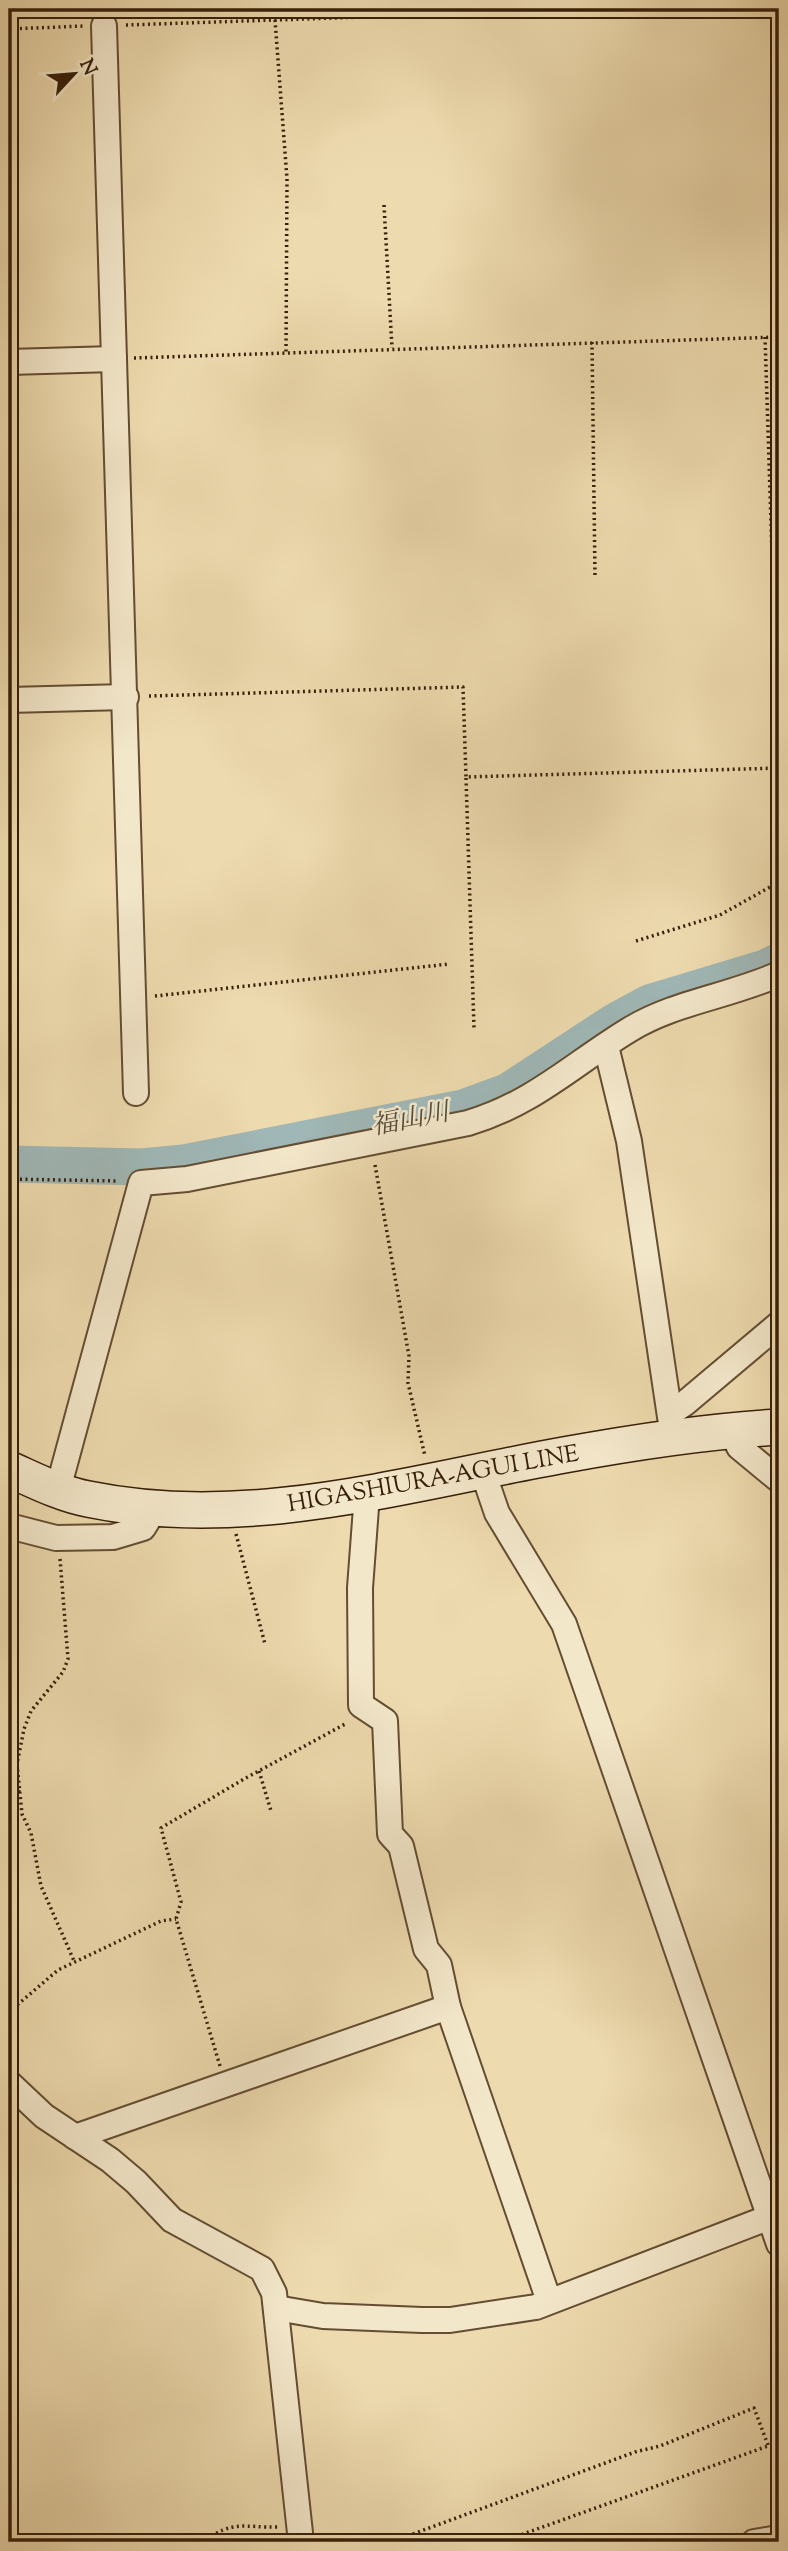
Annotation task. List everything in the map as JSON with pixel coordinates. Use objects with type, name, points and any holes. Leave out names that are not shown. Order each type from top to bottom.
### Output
[{"type":"main road","name":"HIGASHIURA-AGUI LINE","points":[[9,1469],[85,1499],[156,1509],[230,1510],[367,1494],[431,1482],[563,1455],[672,1425],[732,1432],[779,1427]]},
{"type":"street","points":[[104,26],[136,1093]]},
{"type":"street","points":[[9,362],[114,359]]},
{"type":"street","points":[[9,700],[126,697]]},
{"type":"street","points":[[58,1489],[141,1183],[187,1179],[496,1115],[524,1101],[629,1029],[654,1017],[755,985],[779,974]]},
{"type":"street","points":[[606,1046],[629,1141],[672,1425]]},
{"type":"street","points":[[672,1425],[779,1324]]},
{"type":"street","points":[[732,1432],[739,1447],[779,1480]]},
{"type":"street","points":[[483,1472],[497,1513],[564,1624],[779,2244]]},
{"type":"street","points":[[367,1494],[360,1588],[360,1705],[385,1721],[390,1834],[401,1846],[426,1949],[439,1965],[447,2007],[549,2301]]},
{"type":"street","points":[[9,1526],[60,1538],[113,1537],[143,1528],[156,1509]]},
{"type":"street","points":[[75,2137],[447,2007]]},
{"type":"street","points":[[9,2083],[44,2116],[136,2182],[172,2220],[262,2269],[274,2293],[300,2534]]},
{"type":"street","points":[[276,2308],[323,2316],[432,2320],[536,2307],[770,2217]]},
{"type":"street","points":[[754,2542],[779,2538]]},
{"type":"path","points":[[411,9],[411,15]]},
{"type":"path","points":[[9,29],[601,9]]},
{"type":"path","points":[[275,20],[287,179],[286,352]]},
{"type":"path","points":[[384,205],[392,348]]},
{"type":"path","points":[[765,337],[778,738]]},
{"type":"path","points":[[114,359],[779,337]]},
{"type":"path","points":[[592,342],[595,577]]},
{"type":"path","points":[[126,697],[463,687],[474,1028]]},
{"type":"path","points":[[466,777],[779,768]]},
{"type":"path","points":[[636,941],[720,915],[779,881]]},
{"type":"path","points":[[133,998],[449,964]]},
{"type":"path","points":[[371,1142],[409,1356],[408,1383],[431,1482]]},
{"type":"path","points":[[9,1179],[141,1183]]},
{"type":"path","points":[[230,1510],[265,1644]]},
{"type":"path","points":[[60,1538],[68,1659],[63,1672],[31,1711],[17,1763],[22,1814],[31,1833],[41,1886],[75,1963]]},
{"type":"path","points":[[225,2085],[176,1919],[181,1902],[161,1828],[344,1726],[354,1717],[360,1705]]},
{"type":"path","points":[[259,1771],[271,1811]]},
{"type":"path","points":[[9,1786],[20,1792]]},
{"type":"path","points":[[9,2012],[58,1970],[161,1921],[176,1919]]},
{"type":"path","points":[[381,2542],[402,2538],[635,2452],[660,2446],[754,2408],[768,2445]]},
{"type":"path","points":[[501,2542],[779,2442]]},
{"type":"path","points":[[202,2542],[229,2527],[246,2524],[300,2534]]},
{"type":"waterway","name":"福山川","points":[[9,1164],[141,1167],[184,1163],[463,1108],[507,1092],[614,1022],[649,1003],[765,968],[779,961]]}]
